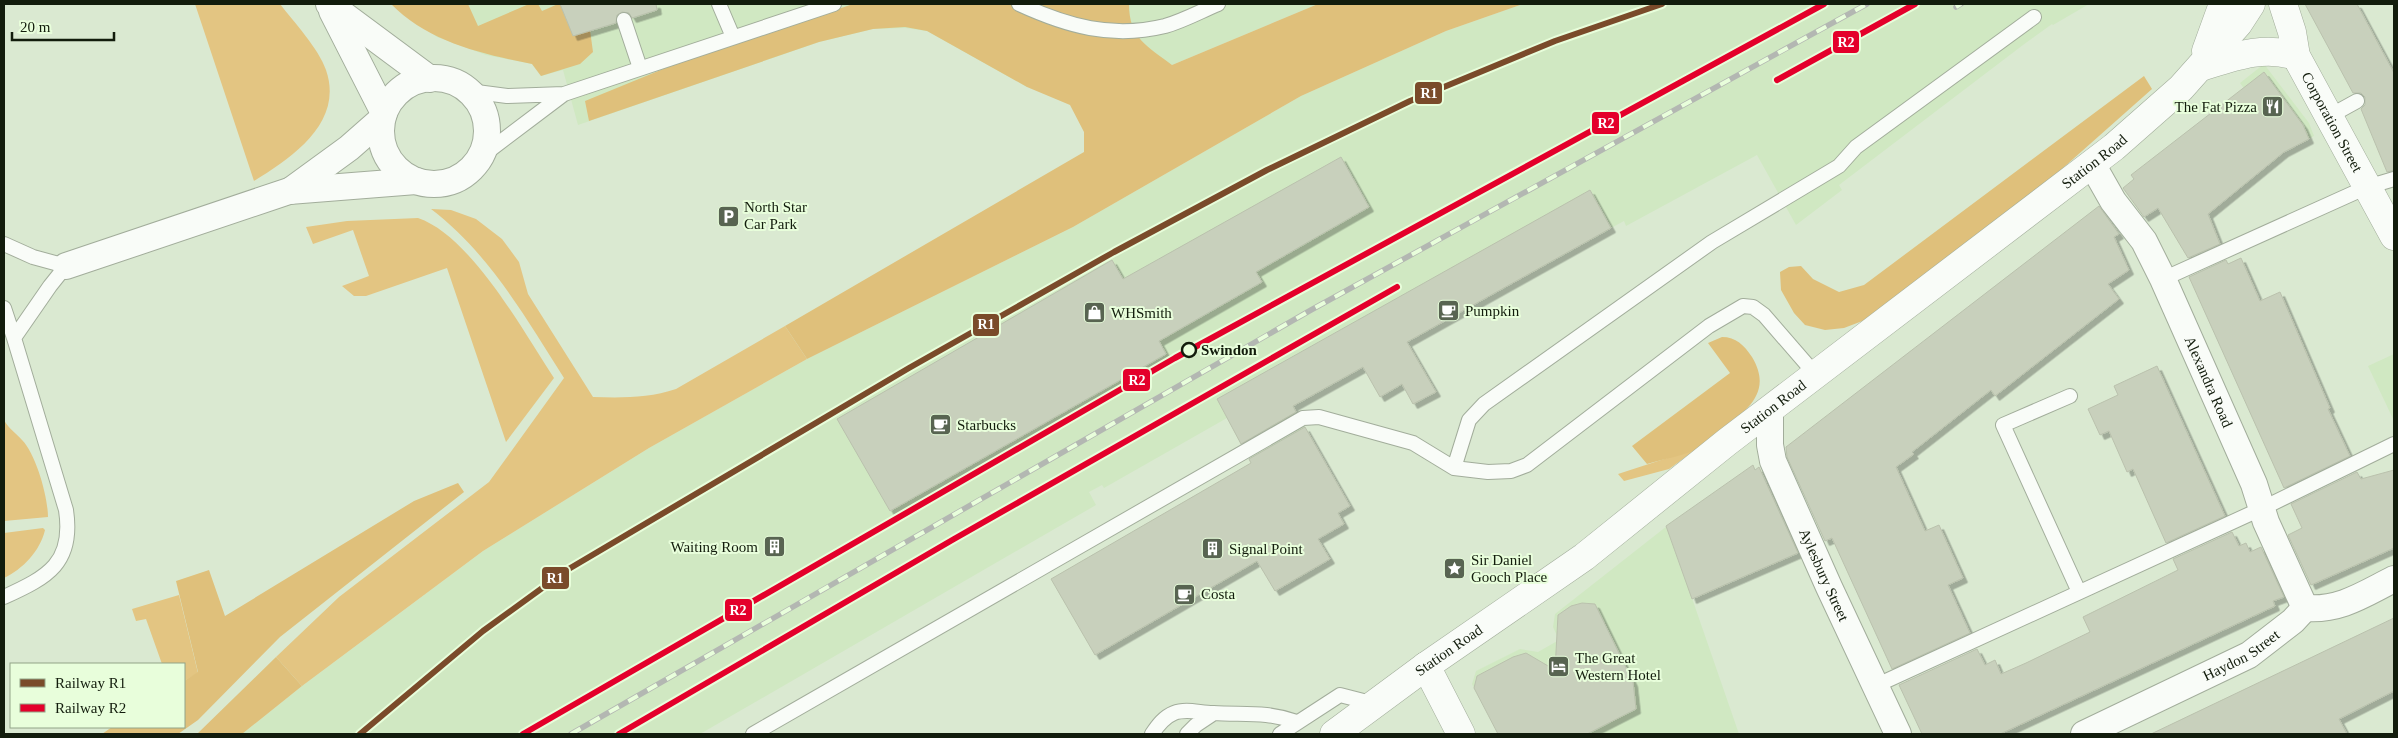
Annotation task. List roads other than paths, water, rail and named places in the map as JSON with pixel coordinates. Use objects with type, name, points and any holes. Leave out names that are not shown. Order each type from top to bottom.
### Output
[{"type":"street","points":[[329,4],[430,78]]},
{"type":"street","points":[[289,192],[349,148],[383,116],[392,98],[400,90],[421,79],[450,80],[469,91],[480,105],[487,121],[487,139],[482,156],[468,172],[448,183],[426,184],[404,176],[388,159],[381,138],[383,116],[329,4]]},
{"type":"street","name":"Station Road","points":[[2200,67],[2223,4]]},
{"type":"street","name":"Station Road","points":[[1334,734],[1426,666],[1584,557],[1702,461],[2092,164],[2164,103],[2200,67],[2238,24],[2251,4]]},
{"type":"street","name":"Corporation Street","points":[[2283,4],[2292,32],[2296,56],[2394,236]]},
{"type":"street","name":"Station Road","points":[[2200,67],[2232,57],[2269,50],[2296,56]]},
{"type":"street","name":"Alexandra Road","points":[[2092,164],[2113,200],[2144,241],[2254,484],[2266,522],[2305,608]]},
{"type":"street","points":[[66,266],[289,192],[416,181]]},
{"type":"street","name":"Aylesbury Street","points":[[1770,410],[1770,445],[1773,462],[1898,734]]},
{"type":"street","points":[[2305,608],[2319,609],[2337,606],[2394,579]]},
{"type":"street","name":"Haydon Street","points":[[2084,734],[2249,656],[2293,622],[2305,608]]},
{"type":"street","points":[[1426,666],[1461,734]]},
{"type":"lane","points":[[719,4],[734,37]]},
{"type":"lane","points":[[469,91],[507,96],[564,94],[834,4]]},
{"type":"lane","points":[[1019,4],[1063,23],[1098,32],[1165,26],[1218,4]]},
{"type":"lane","points":[[1454,468],[1469,420],[1484,404],[1712,242],[1839,166],[1856,147],[2034,17]]},
{"type":"lane","points":[[624,20],[640,68]]},
{"type":"lane","points":[[482,156],[564,94]]},
{"type":"lane","points":[[2328,117],[2357,101]]},
{"type":"lane","points":[[2162,279],[2367,188],[2394,179]]},
{"type":"lane","points":[[4,244],[33,257],[66,266],[14,338]]},
{"type":"lane","points":[[752,734],[1303,418],[1319,417],[1413,443],[1454,468],[1488,472],[1511,470],[1527,466],[1709,326],[1742,306],[1753,307],[1764,314],[1816,375]]},
{"type":"lane","points":[[4,308],[64,502],[69,528],[67,545],[54,566],[27,586],[4,597]]},
{"type":"lane","points":[[2070,396],[2004,425],[2080,592]]},
{"type":"lane","points":[[1876,686],[2263,508],[2394,444]]},
{"type":"lane","points":[[1280,734],[1340,695],[1375,704]]},
{"type":"lane","points":[[1152,734],[1167,716],[1182,710],[1214,713],[1264,713],[1297,722]]},
{"type":"lane","points":[[1187,734],[1196,725],[1214,713]]},
{"type":"railway","points":[[571,734],[1311,310],[1867,4]]},
{"type":"railway","points":[[1956,7],[1961,4]]},
{"type":"rail line","name":"R1","points":[[360,734],[483,631],[567,570],[909,368],[1114,252],[1267,170],[1410,101],[1555,41],[1662,4]]},
{"type":"rail line","name":"R2","points":[[523,734],[1175,358],[1824,4]]},
{"type":"rail line","name":"R2","points":[[1777,80],[1915,4]]},
{"type":"rail line","name":"R2","points":[[619,734],[954,539],[1397,287]]},
{"type":"place","name":"The Fat Pizza","points":[[2273,107]]},
{"type":"place","name":"North Star Car Park","points":[[728,216]]},
{"type":"place","name":"Pumpkin","points":[[1449,311]]},
{"type":"place","name":"WHSmith","points":[[1095,313]]},
{"type":"place","name":"Swindon","points":[[1189,350]]},
{"type":"place","name":"Starbucks","points":[[941,425]]},
{"type":"place","name":"Waiting Room","points":[[774,547]]},
{"type":"place","name":"Signal Point","points":[[1213,549]]},
{"type":"place","name":"Sir Daniel Gooch Place","points":[[1455,569]]},
{"type":"place","name":"Costa","points":[[1185,594]]},
{"type":"place","name":"The Great Western Hotel","points":[[1559,667]]}]
